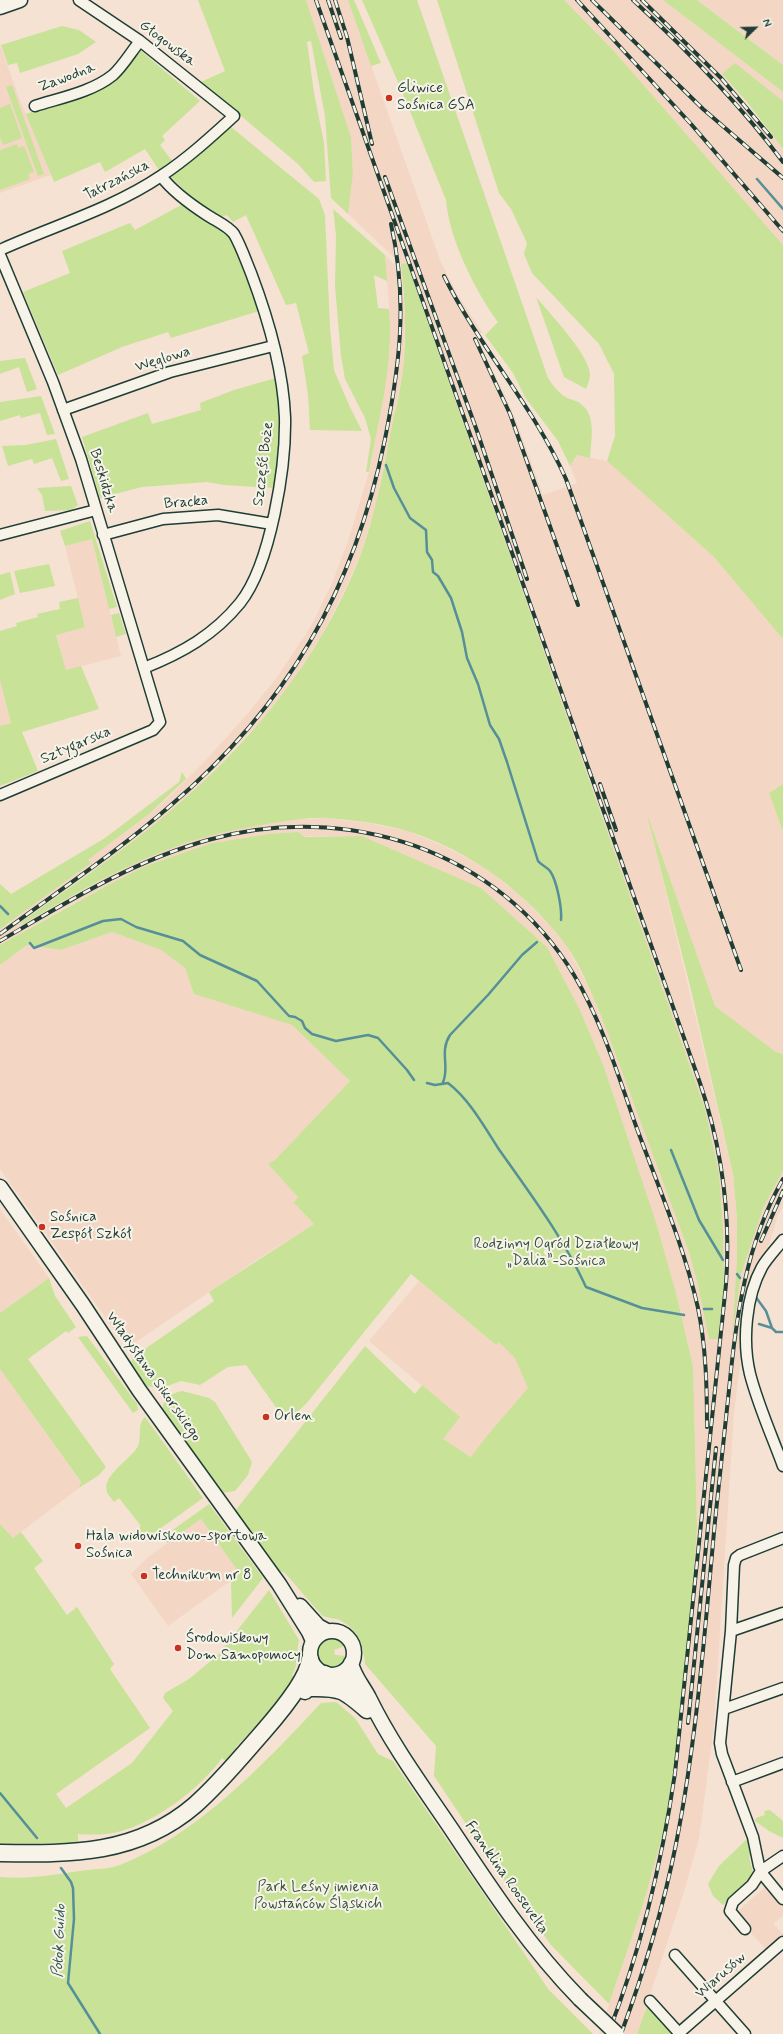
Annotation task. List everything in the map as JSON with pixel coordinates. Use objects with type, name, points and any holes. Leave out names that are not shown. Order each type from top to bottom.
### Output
[{"type":"main road","points":[[0,1853],[61,1853],[92,1851],[125,1843],[152,1833],[180,1816],[206,1795],[284,1708],[310,1668],[310,1659]]},
{"type":"main road","points":[[284,1708],[309,1688],[319,1676],[331,1674]]},
{"type":"main road","points":[[309,1688],[337,1688],[347,1692],[368,1710]]},
{"type":"street","points":[[0,8],[20,0]]},
{"type":"street","name":"Głogowska","points":[[79,0],[140,41],[234,116]]},
{"type":"street","name":"Zawodna","points":[[35,106],[73,94],[106,80],[114,74],[140,41]]},
{"type":"street","name":"Tatrzańska","points":[[0,250],[114,202],[162,176],[200,148],[234,116]]},
{"type":"street","name":"Szczęść Boże","points":[[144,668],[175,655],[203,639],[217,628],[240,602],[254,577],[272,524],[285,436],[283,396],[273,346],[256,286],[234,234],[181,196],[162,176]]},
{"type":"street","name":"Beskidzka","points":[[0,255],[82,459],[103,535],[160,722]]},
{"type":"street","name":"Węglowa","points":[[63,410],[170,372],[273,346]]},
{"type":"street","points":[[0,535],[96,510]]},
{"type":"street","name":"Bracka","points":[[103,535],[163,519],[202,516],[218,515],[272,524]]},
{"type":"street","name":"Sztygarska","points":[[0,795],[154,730],[160,722]]},
{"type":"street","name":"Władysława Sikorskiego","points":[[0,1187],[83,1305],[139,1390],[280,1584],[313,1641]]},
{"type":"street","points":[[783,1240],[763,1266],[758,1276],[751,1303],[747,1350],[751,1375],[783,1466]]},
{"type":"street","points":[[783,1538],[740,1554],[736,1558],[734,1565],[731,1631],[720,1748],[753,1837],[761,1871],[783,1898]]},
{"type":"street","name":"Władysława Sikorskiego","points":[[280,1584],[318,1626],[327,1631]]},
{"type":"street","points":[[731,1631],[783,1613]]},
{"type":"street","points":[[327,1631],[340,1632],[351,1642],[354,1653],[348,1668],[331,1674],[315,1668],[310,1659],[310,1651],[313,1641],[321,1633],[327,1631]]},
{"type":"street","name":"Franklina Roosevelta","points":[[351,1663],[355,1675],[366,1692],[384,1729]]},
{"type":"street","name":"Franklina Roosevelta","points":[[331,1674],[346,1681],[384,1729],[504,1909],[533,1946],[580,1999],[617,2034]]},
{"type":"street","points":[[724,1709],[783,1688]]},
{"type":"street","points":[[732,1782],[783,1763]]},
{"type":"street","name":"Wiarusów","points":[[745,1929],[730,1911],[731,1906],[752,1884],[761,1871],[783,1856]]},
{"type":"street","name":"Wiarusów","points":[[680,2034],[783,1942]]},
{"type":"street","points":[[675,1955],[745,2034]]},
{"type":"street","points":[[650,2001],[680,2034]]},
{"type":"shaded area","points":[[306,0],[348,0],[440,260],[457,294],[482,332],[477,337],[516,420],[543,495],[577,483],[570,466],[577,455],[607,461],[714,557],[783,639],[783,784],[769,793],[783,832],[783,1054],[776,1052],[715,1006],[648,818],[733,1174],[737,1218],[737,1259],[733,1326],[741,1274],[751,1243],[764,1206],[783,1171],[783,1207],[778,1215],[767,1252],[758,1267],[745,1326],[734,1413],[714,1725],[699,1839],[683,1895],[637,2034],[599,2034],[643,1905],[668,1815],[697,1528],[693,1366],[676,1293],[656,1222],[604,1067],[580,1010],[547,947],[480,888],[362,836],[305,837],[298,832],[269,834],[212,843],[146,866],[68,906],[0,945],[0,929],[90,863],[88,860],[149,814],[172,794],[207,759],[249,712],[278,676],[311,626],[333,581],[348,541],[369,472],[382,407],[390,348],[390,319],[385,255],[402,272],[405,318],[403,370],[376,505],[362,550],[346,588],[322,635],[289,686],[258,724],[198,786],[158,821],[20,923],[23,924],[123,868],[167,849],[199,838],[235,829],[294,820],[324,818],[368,823],[407,831],[444,846],[483,867],[521,896],[551,927],[566,945],[586,982],[602,1018],[689,1252],[698,1285],[718,1339],[724,1283],[723,1226],[719,1173],[705,1109],[407,263],[401,264],[348,214],[353,174],[351,137]]},
{"type":"shaded area","points":[[564,0],[663,0],[783,92],[783,101],[760,83],[722,74],[783,149],[783,245],[613,50]]},
{"type":"shaded area","points":[[697,0],[783,0],[783,65],[732,26]]},
{"type":"shaded area","points":[[0,45],[21,103],[33,128],[51,175],[0,193]]},
{"type":"shaded area","points":[[92,539],[121,656],[66,670],[56,634],[85,627],[65,546]]},
{"type":"shaded area","points":[[0,680],[11,723],[0,726]]},
{"type":"shaded area","points":[[112,932],[161,950],[185,968],[194,994],[292,1025],[350,1081],[275,1160],[268,1164],[299,1197],[294,1203],[314,1224],[258,1259],[127,1348],[0,1169],[0,965],[27,945],[61,950]]},
{"type":"shaded area","points":[[0,1209],[49,1278],[0,1313]]},
{"type":"shaded area","points":[[419,1281],[496,1345],[499,1341],[515,1357],[529,1388],[486,1437],[472,1457],[442,1439],[459,1417],[369,1341]]},
{"type":"shaded area","points":[[0,1369],[81,1483],[79,1488],[13,1538],[0,1524]]},
{"type":"shaded area","points":[[201,1519],[240,1574],[168,1626],[131,1574],[148,1557]]},
{"type":"shaded area","points":[[768,1885],[783,1902],[783,1916],[773,1924],[783,1934],[783,1938],[768,1952],[734,1914]]},
{"type":"green space","points":[[198,0],[306,0],[351,137],[353,174],[348,214],[331,198],[325,116],[311,41],[307,42],[314,93],[324,143],[326,181],[314,182],[298,164],[201,82],[225,71]]},
{"type":"green space","points":[[348,0],[354,0],[381,63],[371,66]]},
{"type":"green space","points":[[362,0],[417,0],[548,378],[559,392],[567,398],[580,403],[589,415],[592,429],[590,458],[577,455],[570,466],[558,441],[525,397],[513,373],[485,335],[498,322],[464,264],[452,231],[446,200],[398,82]]},
{"type":"green space","points":[[437,0],[564,0],[613,50],[783,245],[783,639],[714,557],[607,461],[615,436],[614,374],[599,344],[532,273],[524,254],[527,243],[511,209],[499,193]]},
{"type":"green space","points":[[663,0],[697,0],[783,65],[783,92]]},
{"type":"green space","points":[[62,26],[79,30],[96,42],[78,54],[20,73],[17,63],[8,65],[1,45]]},
{"type":"green space","points":[[140,50],[200,101],[162,136],[165,140],[160,145],[172,161],[159,170],[145,149],[105,172],[100,162],[54,182],[26,114],[88,92]]},
{"type":"green space","points":[[735,63],[783,101],[783,149],[747,102],[722,74]]},
{"type":"green space","points":[[12,85],[44,174],[38,176],[6,87]]},
{"type":"green space","points":[[10,104],[22,138],[3,145],[0,137],[0,108]]},
{"type":"green space","points":[[231,127],[319,199],[325,215],[330,328],[334,370],[362,431],[310,430],[308,394],[302,356],[309,353],[296,303],[286,305],[246,215],[233,222],[227,215],[218,218],[199,205],[171,177]]},
{"type":"green space","points":[[17,144],[18,148],[24,146],[34,172],[28,174],[30,179],[0,190],[0,150]]},
{"type":"green space","points":[[185,203],[227,233],[237,250],[259,311],[171,338],[168,332],[122,347],[58,375],[23,292],[70,273],[62,251],[130,223],[135,230]]},
{"type":"green space","points":[[333,209],[385,255],[387,281],[374,275],[378,308],[389,309],[390,329],[388,370],[369,472],[366,472],[371,439],[365,418],[345,379],[341,356],[335,286],[336,235]]},
{"type":"green space","points":[[407,263],[705,1109],[719,1173],[723,1226],[724,1283],[718,1339],[709,1339],[698,1285],[689,1252],[602,1018],[581,970],[565,944],[533,907],[495,875],[474,861],[430,839],[397,828],[367,822],[335,819],[299,819],[233,830],[180,845],[130,866],[94,884],[23,924],[20,923],[89,874],[157,822],[190,794],[221,764],[278,700],[326,629],[345,591],[362,551],[380,485],[403,369],[405,316],[401,264]]},
{"type":"green space","points":[[536,297],[568,334],[588,365],[590,374],[586,389],[564,377]]},
{"type":"green space","points":[[25,358],[37,389],[27,392],[19,367],[0,374],[0,361]]},
{"type":"green space","points":[[276,378],[280,406],[280,433],[274,488],[224,485],[207,482],[142,487],[100,498],[82,437],[148,413],[152,424],[201,410],[200,403],[234,390]]},
{"type":"green space","points":[[41,396],[55,434],[47,435],[40,413],[21,418],[20,415],[0,421],[0,402]]},
{"type":"green space","points":[[56,439],[69,479],[61,481],[52,458],[34,464],[32,459],[8,466],[2,446],[26,445]]},
{"type":"green space","points":[[71,486],[78,505],[71,510],[45,511],[42,495],[37,488]]},
{"type":"green space","points":[[90,521],[117,607],[109,609],[92,539],[65,546],[60,531]]},
{"type":"green space","points":[[49,564],[55,586],[20,593],[14,571]]},
{"type":"green space","points":[[10,572],[15,594],[0,600],[0,575]]},
{"type":"green space","points":[[78,598],[85,627],[56,635],[66,670],[81,666],[99,709],[22,732],[38,771],[0,786],[0,726],[11,723],[0,680],[0,631],[17,626],[16,623],[38,617],[37,614],[60,609],[59,602]]},
{"type":"green space","points":[[119,613],[126,634],[116,637],[111,615]]},
{"type":"green space","points":[[182,772],[186,779],[149,814],[88,860],[91,863],[0,929],[0,884],[11,894],[105,838],[179,782]]},
{"type":"green space","points":[[783,784],[783,832],[769,793]]},
{"type":"green space","points":[[646,811],[715,1006],[776,1052],[783,1054],[783,1171],[764,1206],[741,1274],[732,1339],[737,1259],[737,1218],[733,1174],[691,990]]},
{"type":"green space","name":"Rodzinny Ogród Działkowy „Dalia”-Sośnica","points":[[298,832],[305,837],[362,836],[481,888],[547,947],[580,1010],[604,1067],[656,1222],[676,1293],[693,1366],[697,1528],[689,1639],[668,1815],[643,1905],[609,2004],[551,1945],[505,1882],[434,1776],[436,1746],[365,1664],[361,1643],[354,1631],[344,1622],[322,1615],[312,1605],[285,1573],[280,1571],[235,1511],[365,1346],[415,1394],[422,1385],[460,1417],[443,1439],[471,1457],[528,1388],[515,1358],[499,1342],[496,1345],[411,1274],[306,1404],[293,1416],[280,1413],[246,1365],[228,1367],[200,1385],[181,1381],[162,1388],[144,1386],[131,1365],[132,1358],[214,1301],[209,1292],[314,1224],[294,1203],[298,1197],[268,1164],[275,1160],[350,1081],[292,1025],[194,994],[185,968],[161,950],[112,932],[61,950],[27,945],[0,965],[0,945],[110,884],[146,866],[212,843],[269,834]]},
{"type":"green space","points":[[49,1278],[55,1296],[76,1327],[68,1333],[66,1331],[28,1359],[106,1467],[99,1475],[79,1488],[81,1482],[0,1369],[0,1313]]},
{"type":"green space","points":[[87,1336],[137,1404],[138,1410],[133,1413],[78,1337]]},
{"type":"green space","points":[[182,1391],[209,1398],[215,1402],[252,1462],[248,1475],[235,1491],[222,1493],[164,1414],[163,1405],[167,1398]]},
{"type":"green space","points":[[145,1417],[203,1498],[150,1536],[143,1538],[136,1531],[141,1526],[119,1498],[114,1502],[107,1492],[106,1486],[108,1479],[138,1446],[140,1439],[140,1427]]},
{"type":"green space","points":[[209,1504],[263,1578],[232,1618],[231,1581],[240,1574],[201,1519],[167,1543],[163,1537]]},
{"type":"green space","points":[[0,1524],[13,1538],[21,1532],[43,1561],[34,1568],[67,1615],[77,1607],[114,1664],[110,1669],[150,1728],[56,1794],[66,1808],[132,1763],[173,1711],[163,1698],[165,1693],[189,1679],[218,1655],[269,1590],[299,1640],[296,1662],[292,1675],[296,1679],[259,1726],[254,1728],[236,1747],[236,1751],[227,1762],[222,1758],[202,1781],[176,1803],[161,1813],[146,1821],[118,1832],[78,1834],[78,1843],[0,1844]]},
{"type":"green space","points":[[332,1637],[340,1640],[345,1646],[334,1650],[335,1655],[347,1656],[344,1663],[338,1667],[332,1668],[321,1664],[317,1659],[316,1652],[318,1644],[327,1638]]},
{"type":"green space","name":"Park Leśny imienia Powstańców Śląskich","points":[[336,1702],[355,1718],[378,1754],[393,1761],[549,1990],[593,2034],[0,2034],[0,1877],[33,1877],[108,1868],[120,1865],[149,1852],[203,1816],[228,1795],[277,1750],[321,1703]]},
{"type":"green space","points":[[770,1810],[783,1821],[783,1838],[769,1831],[755,1821],[756,1818],[765,1815],[764,1811]]},
{"type":"green space","points":[[750,1836],[753,1847],[749,1858],[753,1872],[749,1881],[723,1905],[713,1896],[708,1884],[719,1866]]},
{"type":"green space","points":[[647,2006],[672,2034],[637,2034]]},
{"type":"waterway","points":[[757,179],[783,209]]},
{"type":"waterway","points":[[386,465],[394,488],[410,518],[426,530],[427,552],[432,560],[433,572],[438,576],[451,598],[462,632],[467,658],[478,684],[490,725],[499,739],[538,861],[553,875],[560,902],[561,920]]},
{"type":"waterway","points":[[0,906],[8,914]]},
{"type":"waterway","points":[[30,943],[34,948],[103,921],[121,919],[136,927],[183,941],[200,955],[257,981],[289,1016],[295,1017],[302,1021],[305,1028],[312,1034],[336,1041],[368,1035],[378,1038],[414,1080]]},
{"type":"waterway","points":[[443,1082],[446,1071],[445,1047],[450,1035],[488,995],[522,955],[537,942]]},
{"type":"waterway","points":[[427,1083],[435,1085],[448,1083],[463,1097],[482,1122],[556,1233],[567,1250],[586,1287],[642,1308],[684,1315]]},
{"type":"waterway","points":[[671,1150],[699,1220],[723,1260]]},
{"type":"waterway","points":[[737,1274],[740,1278]]},
{"type":"waterway","points":[[755,1296],[766,1311],[772,1328],[776,1332],[783,1332]]},
{"type":"waterway","points":[[704,1309],[712,1309]]},
{"type":"waterway","points":[[759,1324],[772,1328]]},
{"type":"waterway","name":"Potok Guido","points":[[0,1793],[37,1838]]},
{"type":"waterway","name":"Potok Guido","points":[[61,1868],[71,1882],[73,1888],[74,1919],[68,1983],[100,2034]]},
{"type":"railway","points":[[316,0],[700,1083],[714,1132],[723,1182],[727,1233],[726,1284],[675,1773],[664,1840],[649,1905],[631,1970],[608,2034]]},
{"type":"railway","points":[[328,0],[341,38]]},
{"type":"railway","points":[[335,0],[347,37],[372,144]]},
{"type":"railway","points":[[577,0],[691,124],[783,231]]},
{"type":"railway","points":[[592,0],[703,109],[783,178]]},
{"type":"railway","points":[[633,0],[712,78],[749,119],[783,162]]},
{"type":"railway","points":[[642,0],[721,78],[771,137]]},
{"type":"railway","points":[[385,177],[477,431],[527,579]]},
{"type":"railway","points":[[0,934],[129,840],[212,768],[249,728],[281,686],[310,642],[334,596],[355,546],[372,494],[385,439],[395,384],[401,306],[396,252],[391,224]]},
{"type":"railway","points":[[444,276],[473,328],[523,402],[553,453],[566,479],[741,970]]},
{"type":"railway","points":[[475,339],[510,414],[578,605]]},
{"type":"railway","points":[[600,784],[616,830]]},
{"type":"railway","points":[[0,941],[75,897],[153,859],[208,840],[260,829],[313,827],[364,832],[414,846],[461,867],[504,895],[542,931],[574,975],[593,1011],[609,1049],[686,1262],[698,1308],[704,1352],[707,1427]]},
{"type":"railway","points":[[621,2034],[645,1964],[659,1916],[676,1844],[690,1764],[700,1683],[715,1521],[739,1308],[760,1229],[770,1204],[783,1179]]},
{"type":"railway","points":[[761,1241],[783,1191]]},
{"type":"railway","points":[[688,1723],[716,1448]]},
{"type":"place","name":"Gliwice Sośnica GSA","points":[[389,98]]},
{"type":"place","name":"Sośnica Zespół Szkół","points":[[42,1227]]},
{"type":"place","name":"Orlen","points":[[266,1417]]},
{"type":"place","name":"Hala widowiskowo-sportowa Sośnica","points":[[78,1546]]},
{"type":"place","name":"Technikum nr 8","points":[[144,1576]]},
{"type":"place","name":"Środowiskowy Dom Samopomocy","points":[[178,1648]]}]
